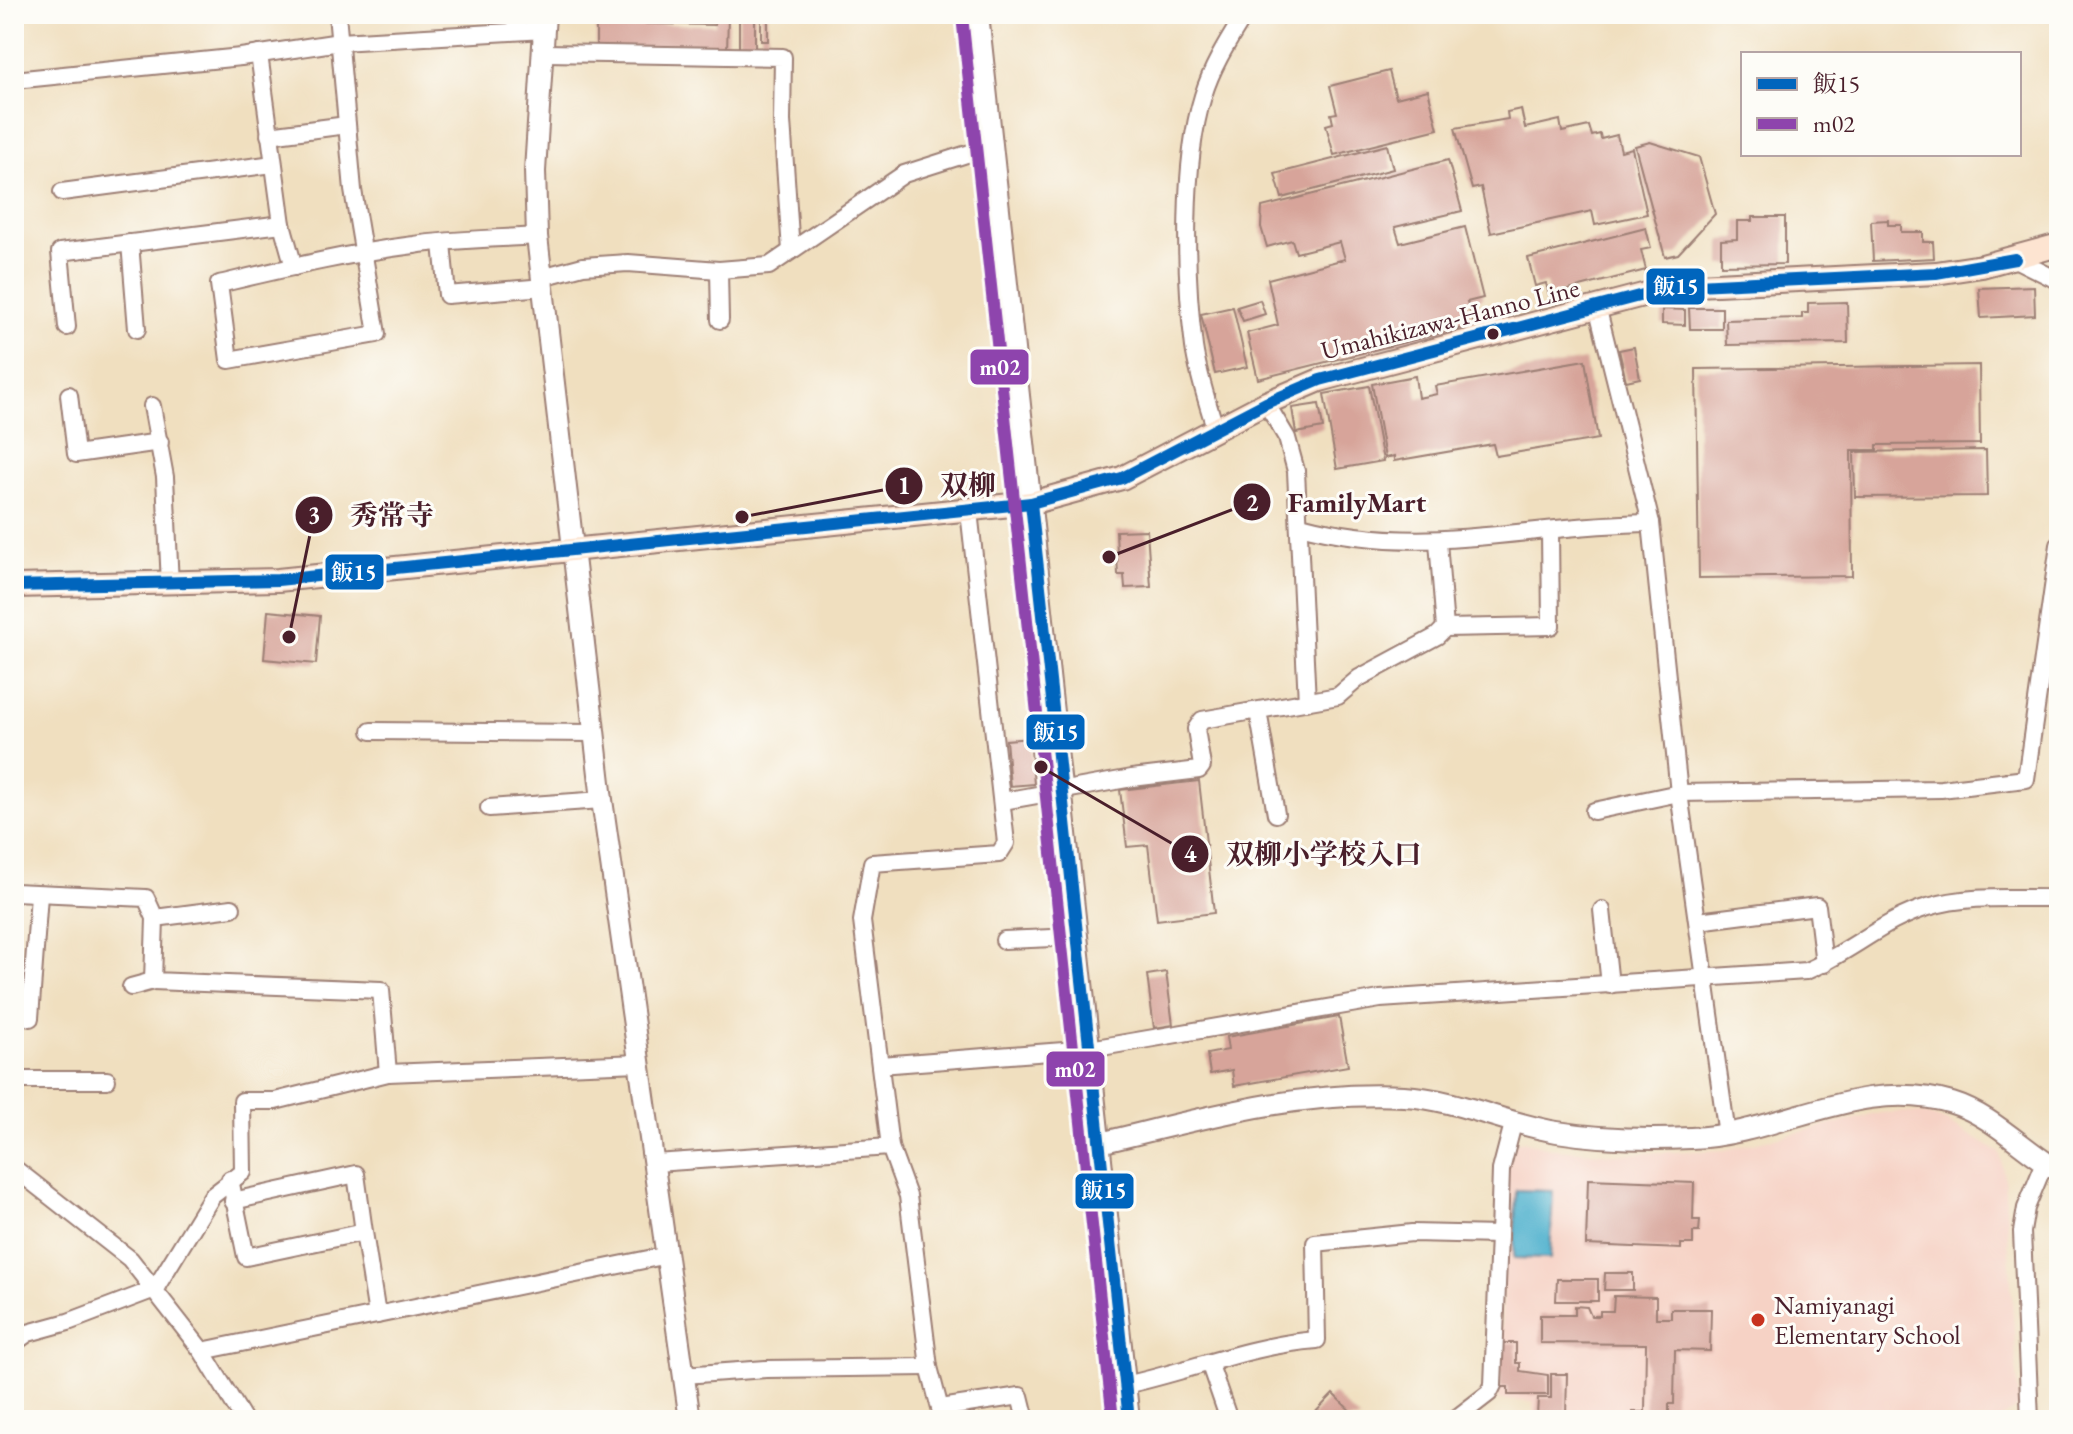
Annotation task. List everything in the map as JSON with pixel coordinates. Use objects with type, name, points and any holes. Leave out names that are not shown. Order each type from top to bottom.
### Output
[{"type":"main road","name":"Umahikizawa-Hanno Line","points":[[14,586],[170,585],[278,580],[1031,503],[1122,478],[1266,403],[1320,380],[1598,310],[1677,286],[1936,273],[2015,259],[2059,245]]},
{"type":"street","points":[[337,14],[353,190],[366,254],[377,334],[229,360],[219,284],[366,254],[442,243],[537,236]]},
{"type":"street","points":[[978,14],[1129,1420]]},
{"type":"street","points":[[1216,431],[1194,350],[1189,289],[1191,181],[1196,122],[1204,93],[1222,51],[1245,14]]},
{"type":"street","points":[[14,80],[545,22],[535,171],[537,236],[602,800],[690,1420]]},
{"type":"street","points":[[545,53],[783,57],[782,121],[791,251]]},
{"type":"street","points":[[259,54],[282,224],[294,267]]},
{"type":"street","points":[[269,135],[347,125]]},
{"type":"street","points":[[442,243],[447,295],[543,282],[583,266],[628,263],[719,270],[769,266],[904,174],[992,146]]},
{"type":"street","points":[[62,192],[273,164]]},
{"type":"street","points":[[67,327],[60,252],[282,224]]},
{"type":"street","points":[[130,243],[137,329]]},
{"type":"street","points":[[2015,259],[2059,281]]},
{"type":"street","points":[[719,270],[720,320]]},
{"type":"street","points":[[1598,310],[1651,523],[1679,793],[1727,1135]]},
{"type":"street","points":[[69,395],[76,454],[160,442]]},
{"type":"street","points":[[1266,403],[1287,438],[1296,471],[1307,702]]},
{"type":"street","points":[[152,406],[165,477],[170,585]]},
{"type":"street","points":[[969,511],[1006,843],[999,854],[872,863],[862,921],[890,1147],[908,1196],[929,1367],[942,1414],[1020,1396],[1026,1420]]},
{"type":"street","points":[[1300,525],[1346,537],[1438,542],[1596,524],[1651,523]]},
{"type":"street","points":[[1003,801],[1132,778],[1199,770],[1202,766],[1197,723],[1338,696],[1359,678],[1437,636],[1445,628],[1551,626],[1550,531]]},
{"type":"street","points":[[1438,542],[1445,628]]},
{"type":"street","points":[[1594,811],[1679,793],[1941,789],[2026,779],[2059,545]]},
{"type":"street","points":[[1258,711],[1276,814]]},
{"type":"street","points":[[371,731],[594,733]]},
{"type":"street","points":[[489,808],[602,800]]},
{"type":"street","points":[[14,892],[146,898],[155,918],[153,981]]},
{"type":"street","points":[[30,1018],[39,895]]},
{"type":"street","points":[[880,1065],[1090,1049],[1380,999],[1806,971],[1926,907],[1960,900],[2059,898]]},
{"type":"street","points":[[1698,921],[1817,906],[1824,964]]},
{"type":"street","points":[[155,918],[232,908]]},
{"type":"street","points":[[1602,910],[1610,985]]},
{"type":"street","points":[[1004,940],[1078,937]]},
{"type":"street","points":[[131,987],[153,981],[381,990],[388,1073]]},
{"type":"street","points":[[14,1343],[21,1332],[155,1289],[212,1196],[230,1179],[243,1172],[242,1101],[275,1101],[388,1073],[640,1063]]},
{"type":"street","points":[[14,1080],[107,1080]]},
{"type":"street","points":[[1100,1143],[1262,1105],[1342,1095],[1435,1100],[1556,1132],[1619,1137],[1727,1135],[1877,1095],[1952,1103],[1986,1120],[2052,1166],[2026,1208],[2022,1232],[2030,1420]]},
{"type":"street","points":[[1454,1420],[1489,1393],[1493,1385],[1501,1170],[1514,1120]]},
{"type":"street","points":[[655,1163],[890,1147]]},
{"type":"street","points":[[14,1168],[130,1259],[202,1351],[244,1420]]},
{"type":"street","points":[[233,1201],[356,1174],[377,1315]]},
{"type":"street","points":[[230,1179],[246,1257],[364,1232]]},
{"type":"street","points":[[1125,1385],[1210,1365],[1251,1350],[1317,1340],[1315,1243],[1412,1233],[1499,1235]]},
{"type":"street","points":[[202,1351],[668,1255]]},
{"type":"street","points":[[1210,1365],[1229,1420]]},
{"type":"street","points":[[684,1375],[766,1369],[929,1367]]},
{"type":"shaded area","name":"Namiyanagi Elementary School","points":[[1880,1113],[1927,1114],[1946,1121],[2000,1153],[2019,1406],[1999,1420],[1534,1420],[1533,1402],[1499,1400],[1506,1170],[1515,1143],[1522,1141],[1555,1149],[1615,1154],[1724,1150]]},
{"type":"water","points":[[1516,1190],[1553,1191],[1550,1259],[1514,1258]]},
{"type":"building","points":[[739,14],[755,14],[755,48],[739,48]]},
{"type":"building","points":[[761,14],[768,14],[768,41],[761,41]]},
{"type":"building","points":[[715,15],[728,16],[727,51],[596,48],[596,23],[715,25]]},
{"type":"building","points":[[1389,71],[1396,98],[1428,90],[1438,129],[1334,155],[1326,125],[1333,123],[1331,114],[1337,113],[1330,86]]},
{"type":"building","points":[[1521,109],[1525,128],[1560,120],[1562,132],[1589,126],[1592,136],[1600,134],[1601,139],[1617,135],[1621,151],[1632,148],[1647,214],[1595,225],[1592,211],[1491,233],[1481,187],[1472,189],[1455,128],[1508,119],[1507,112]]},
{"type":"building","points":[[1650,142],[1699,157],[1715,214],[1678,254],[1665,257],[1635,146]]},
{"type":"building","points":[[1387,145],[1393,169],[1282,198],[1275,174]]},
{"type":"building","points":[[1448,160],[1462,211],[1395,227],[1400,243],[1465,227],[1483,298],[1467,302],[1474,325],[1258,379],[1247,333],[1278,325],[1268,279],[1345,259],[1340,242],[1296,253],[1292,240],[1267,247],[1261,227],[1262,207]]},
{"type":"building","points":[[1752,217],[1785,217],[1785,264],[1721,265],[1721,240],[1737,239],[1737,221],[1752,221]]},
{"type":"building","points":[[1888,220],[1888,225],[1901,225],[1901,232],[1923,232],[1923,242],[1933,242],[1934,258],[1873,261],[1871,221]]},
{"type":"building","points":[[1646,228],[1651,248],[1641,250],[1646,270],[1549,295],[1546,283],[1535,286],[1528,258]]},
{"type":"building","points":[[2034,286],[2035,315],[1981,318],[1979,288]]},
{"type":"building","points":[[1260,300],[1265,314],[1243,321],[1237,307]]},
{"type":"building","points":[[1847,302],[1848,343],[1727,345],[1726,320],[1802,318],[1802,313],[1808,313],[1808,303]]},
{"type":"building","points":[[1233,307],[1247,367],[1215,374],[1201,314]]},
{"type":"building","points":[[1689,308],[1722,308],[1722,329],[1690,329]]},
{"type":"building","points":[[1662,309],[1685,310],[1685,325],[1662,324]]},
{"type":"building","points":[[1634,347],[1640,378],[1626,381],[1619,350]]},
{"type":"building","points":[[1585,360],[1598,439],[1496,456],[1493,444],[1394,461],[1394,456],[1385,458],[1372,384],[1415,376],[1418,398],[1437,394],[1435,386]]},
{"type":"building","points":[[1979,365],[1980,444],[1877,445],[1877,450],[1851,450],[1852,576],[1699,578],[1696,369]]},
{"type":"building","points":[[1369,386],[1383,461],[1337,469],[1324,394]]},
{"type":"building","points":[[1319,404],[1323,428],[1296,433],[1292,408]]},
{"type":"building","points":[[1986,450],[1987,496],[1855,497],[1854,452]]},
{"type":"building","points":[[1147,530],[1151,587],[1125,588],[1124,575],[1118,575],[1116,531]]},
{"type":"building","points":[[268,611],[320,616],[316,664],[264,659]]},
{"type":"building","points":[[1030,738],[1034,784],[1010,786],[1006,740]]},
{"type":"building","points":[[1199,781],[1214,913],[1157,920],[1148,845],[1127,847],[1120,790]]},
{"type":"building","points":[[1166,972],[1173,1025],[1154,1028],[1147,975]]},
{"type":"building","points":[[1339,1017],[1348,1066],[1234,1086],[1232,1070],[1210,1074],[1207,1054],[1228,1050],[1226,1037]]},
{"type":"building","points":[[1588,1179],[1694,1183],[1693,1220],[1700,1220],[1699,1232],[1693,1232],[1693,1244],[1681,1244],[1681,1249],[1586,1245]]},
{"type":"building","points":[[1605,1273],[1633,1273],[1633,1290],[1604,1290]]},
{"type":"building","points":[[1557,1279],[1598,1279],[1598,1301],[1556,1301]]},
{"type":"building","points":[[1614,1296],[1656,1297],[1656,1318],[1671,1318],[1671,1309],[1711,1309],[1710,1351],[1675,1350],[1674,1404],[1669,1404],[1669,1420],[1633,1420],[1633,1412],[1645,1412],[1646,1344],[1540,1343],[1540,1315],[1575,1315],[1575,1306],[1587,1307],[1591,1316],[1600,1316],[1600,1311],[1613,1311]]},
{"type":"building","points":[[1501,1343],[1516,1343],[1516,1363],[1520,1363],[1520,1371],[1548,1375],[1548,1395],[1508,1395],[1508,1387],[1501,1387]]},
{"type":"building","points":[[1551,1374],[1567,1374],[1566,1416],[1537,1416],[1538,1398],[1551,1398]]},
{"type":"building","points":[[1333,1394],[1360,1420],[1308,1420]]},
{"type":"transit line","name":"m02","points":[[962,16],[1113,1420]]},
{"type":"transit line","name":"飯15","points":[[14,586],[278,580],[1031,503],[1122,478],[1266,403],[1320,380],[1677,286],[1936,273],[2015,259]]},
{"type":"transit line","name":"飯15","points":[[1031,503],[1129,1420]]},
{"type":"place","name":"双柳","points":[[742,517]]},
{"type":"place","name":"FamilyMart","points":[[1109,557]]},
{"type":"place","name":"秀常寺","points":[[289,637]]},
{"type":"place","name":"双柳小学校入口","points":[[1041,767]]},
{"type":"place","name":"Namiyanagi Elementary School","points":[[1758,1320]]}]
